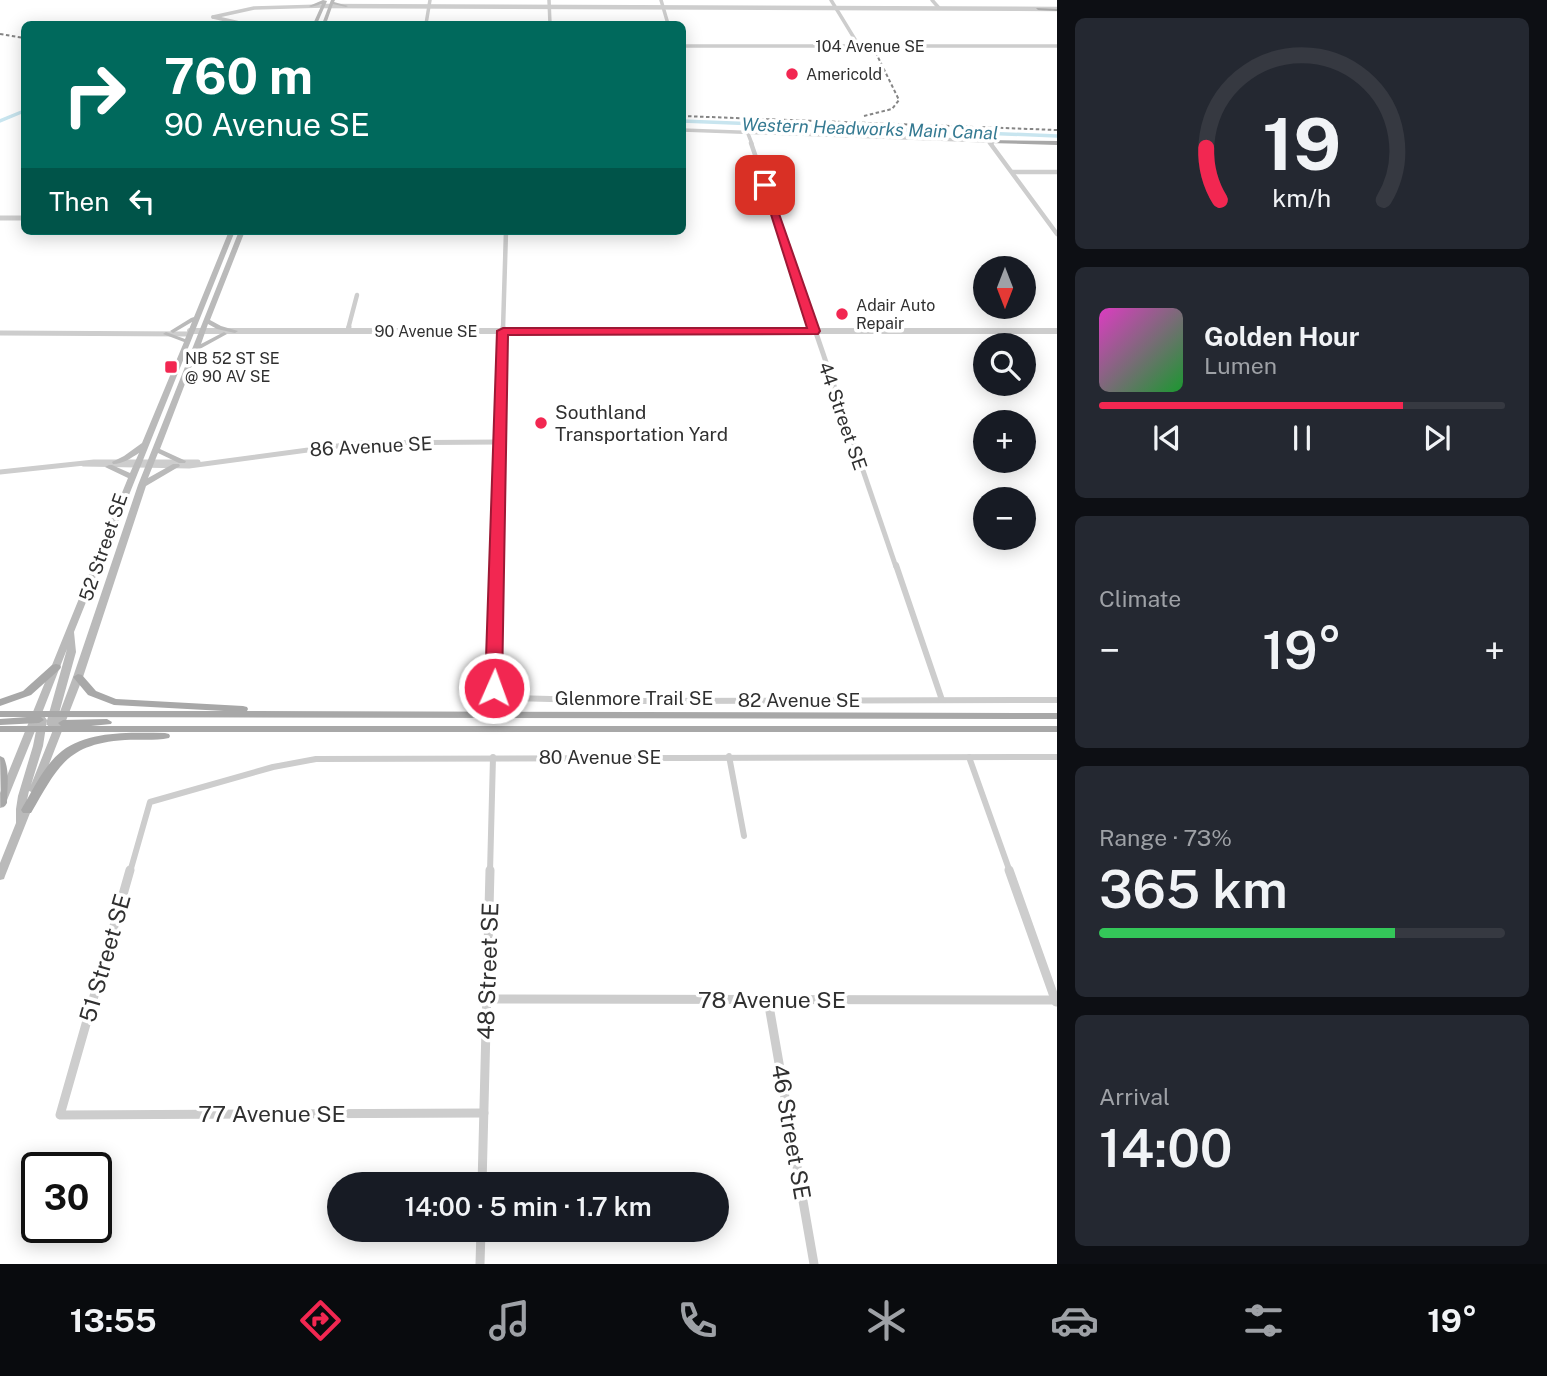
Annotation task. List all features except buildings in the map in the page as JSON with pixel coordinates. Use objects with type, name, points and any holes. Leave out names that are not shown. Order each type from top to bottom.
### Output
[{"type":"main road","points":[[311,6],[324,4]]},
{"type":"main road","points":[[316,21],[324,4]]},
{"type":"main road","points":[[331,6],[344,7]]},
{"type":"main road","points":[[331,6],[344,7]]},
{"type":"main road","points":[[1046,8],[1057,8]]},
{"type":"main road","points":[[1038,9],[1057,8]]},
{"type":"main road","points":[[989,141],[1057,144]]},
{"type":"main road","name":"52 Street SE","points":[[0,876],[27,810],[57,667],[230,235]]},
{"type":"main road","name":"52 Street SE","points":[[0,804],[47,722],[78,677],[142,485],[240,235]]},
{"type":"main road","points":[[170,333],[195,318]]},
{"type":"main road","points":[[207,321],[219,328],[236,331]]},
{"type":"main road","points":[[170,333],[188,335]]},
{"type":"main road","points":[[195,350],[224,334]]},
{"type":"main road","points":[[113,464],[131,456],[146,444]]},
{"type":"main road","points":[[142,485],[179,464],[157,450]]},
{"type":"main road","points":[[113,464],[132,477]]},
{"type":"main road","points":[[20,827],[20,801],[72,652],[71,633]]},
{"type":"main road","points":[[0,703],[27,693],[57,667]]},
{"type":"main road","points":[[78,677],[84,687],[101,699],[131,705],[359,715]]},
{"type":"main road","name":"Glenmore Trail SE","points":[[0,715],[47,722],[317,729],[1057,729]]},
{"type":"main road","name":"Glenmore Trail SE","points":[[0,729],[47,722],[236,720],[296,715],[1057,716]]},
{"type":"main road","points":[[0,722],[47,722]]},
{"type":"main road","points":[[27,810],[56,763],[66,752],[81,745],[115,738],[317,729]]},
{"type":"main road","points":[[0,760],[3,771],[0,804]]},
{"type":"street","points":[[427,21],[430,0]]},
{"type":"street","points":[[548,0],[550,21]]},
{"type":"street","points":[[661,0],[667,21]]},
{"type":"street","points":[[932,0],[939,8]]},
{"type":"street","points":[[818,8],[831,1],[859,46]]},
{"type":"street","points":[[294,7],[324,4],[331,6]]},
{"type":"street","points":[[230,21],[212,17],[242,9],[311,6]]},
{"type":"street","points":[[344,7],[1046,8]]},
{"type":"street","points":[[978,8],[1038,9]]},
{"type":"street","name":"104 Avenue SE","points":[[686,46],[1057,46]]},
{"type":"street","points":[[686,130],[989,141],[1057,234]]},
{"type":"street","name":"44 Street SE","points":[[747,131],[942,700]]},
{"type":"street","points":[[1012,172],[1057,172]]},
{"type":"street","points":[[0,218],[21,218]]},
{"type":"street","points":[[499,442],[506,235]]},
{"type":"street","points":[[348,331],[357,295]]},
{"type":"street","name":"90 Avenue SE","points":[[188,335],[236,331],[1057,331]]},
{"type":"street","name":"90 Avenue SE","points":[[203,333],[257,331]]},
{"type":"street","points":[[0,333],[170,333]]},
{"type":"street","name":"82 Avenue SE","points":[[499,442],[494,688],[499,695],[627,701],[1057,700]]},
{"type":"street","name":"86 Avenue SE","points":[[0,472],[50,465],[203,463],[360,443],[499,442]]},
{"type":"street","points":[[729,756],[744,836]]},
{"type":"street","name":"48 Street SE","points":[[482,1172],[494,757]]},
{"type":"street","points":[[969,757],[1057,1001]]},
{"type":"street","name":"80 Avenue SE","points":[[150,802],[273,767],[316,759],[1057,757]]},
{"type":"street","name":"51 Street SE","points":[[60,1115],[150,802]]},
{"type":"street","name":"78 Avenue SE","points":[[488,999],[1057,1001]]},
{"type":"street","name":"46 Street SE","points":[[768,1000],[814,1264]]},
{"type":"street","name":"77 Avenue SE","points":[[60,1115],[484,1114]]},
{"type":"street","points":[[480,1264],[481,1242]]},
{"type":"waterway","name":"Western Headworks Main Canal","points":[[0,121],[21,112]]},
{"type":"waterway","name":"Western Headworks Main Canal","points":[[686,121],[1057,136]]},
{"type":"railway","points":[[0,34],[21,38]]},
{"type":"railway","points":[[864,116],[892,109],[899,100],[874,49]]},
{"type":"railway","points":[[686,116],[1057,130]]},
{"type":"place","name":"Americold","points":[[792,74]]},
{"type":"place","name":"Adair Auto Repair","points":[[842,314]]},
{"type":"place","name":"NB 52 ST SE @ 90 AV SE","points":[[171,367]]},
{"type":"place","name":"Southland Transportation Yard","points":[[541,423]]},
{"type":"route","points":[[494,688],[503,331],[814,331],[765,185]]}]
